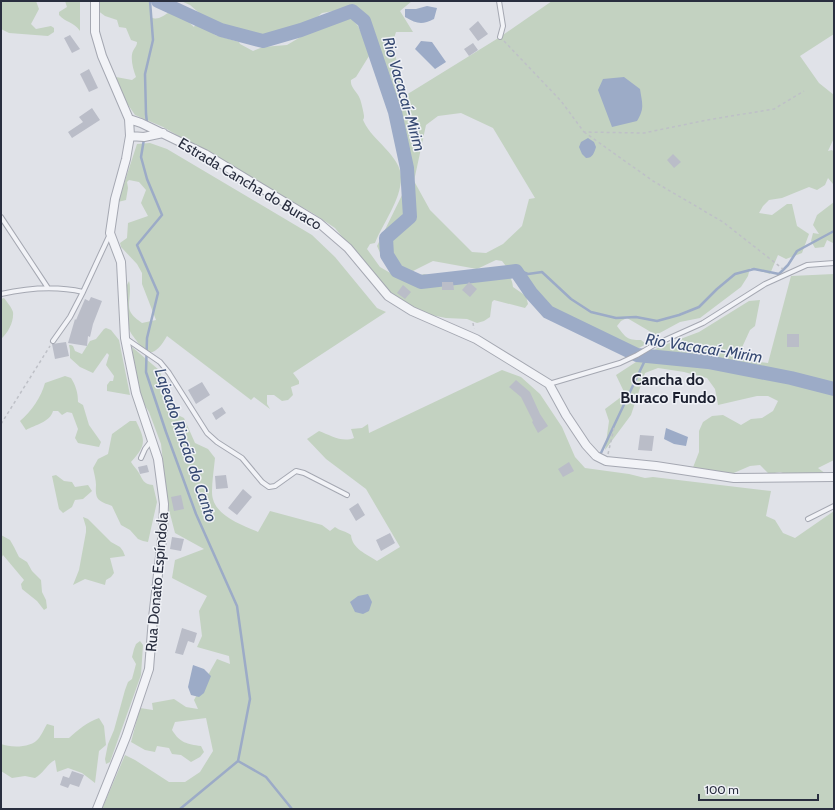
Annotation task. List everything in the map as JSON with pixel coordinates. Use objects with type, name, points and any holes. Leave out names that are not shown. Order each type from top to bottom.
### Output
[{"type":"street","name":"Rua Donato Espíndola","points":[[95,1],[95,32],[102,56],[129,119],[130,136],[126,159],[115,199],[110,233],[121,262],[125,338],[136,392],[158,459],[164,504],[163,530],[149,669],[126,737],[96,809]]},
{"type":"street","name":"Estrada Cancha do Buraco","points":[[129,119],[154,128],[205,154],[319,223],[348,248],[388,296],[412,311],[476,339],[550,384]]},
{"type":"street","points":[[130,136],[144,137],[163,133]]},
{"type":"street","points":[[550,384],[566,415],[586,445],[596,456],[606,462],[656,466],[734,478],[834,477]]},
{"type":"lane","points":[[499,1],[503,26],[500,37]]},
{"type":"lane","points":[[1,217],[48,288]]},
{"type":"lane","points":[[53,341],[70,318],[110,233]]},
{"type":"lane","points":[[550,384],[620,363],[703,322],[766,284],[807,265],[834,263]]},
{"type":"lane","points":[[1,294],[14,291],[48,288],[70,289],[83,292]]},
{"type":"lane","points":[[125,338],[160,362],[169,373],[207,433],[217,442],[242,458],[262,482],[269,487],[275,486],[296,471],[304,473],[347,495]]},
{"type":"lane","points":[[141,458],[144,449],[152,440]]},
{"type":"lane","points":[[808,519],[834,506]]},
{"type":"path","points":[[500,37],[560,101],[584,132],[653,182],[723,222],[789,273]]},
{"type":"path","points":[[584,132],[644,133],[707,120],[774,110],[804,91]]},
{"type":"path","points":[[1,424],[53,341]]},
{"type":"path","points":[[606,462],[614,428]]},
{"type":"green space","points":[[1,1],[36,1],[39,9],[31,24],[36,29],[51,26],[54,28],[54,32],[48,36],[9,33],[1,29]]},
{"type":"green space","points":[[65,1],[80,1],[80,31],[75,25],[59,15],[59,12],[67,7]]},
{"type":"green space","points":[[97,1],[149,1],[151,17],[153,18],[160,18],[168,13],[182,15],[194,27],[197,21],[205,23],[215,35],[239,42],[253,51],[263,47],[287,45],[319,26],[338,19],[352,19],[358,26],[367,45],[369,56],[356,77],[351,80],[351,83],[359,96],[364,115],[364,122],[368,129],[397,163],[401,178],[395,203],[375,243],[370,244],[367,249],[380,267],[392,274],[416,277],[424,274],[437,277],[451,273],[480,272],[499,267],[509,275],[512,280],[513,287],[526,296],[528,304],[525,308],[494,300],[492,302],[490,317],[477,323],[467,319],[446,318],[431,315],[416,308],[395,296],[382,286],[335,228],[314,214],[163,127],[135,115],[120,93],[116,77],[132,80],[136,77],[132,57],[137,42],[131,40],[126,28],[119,27],[117,20],[105,16],[97,10]]},
{"type":"green space","points":[[181,1],[412,1],[400,11],[413,32],[396,32],[392,45],[402,78],[398,100],[500,37],[552,1],[834,1],[834,34],[800,56],[819,83],[834,95],[834,138],[828,151],[832,150],[834,152],[834,183],[833,184],[828,178],[825,185],[817,190],[809,187],[782,198],[769,200],[759,213],[772,215],[787,204],[792,204],[797,226],[809,234],[802,253],[786,259],[778,255],[770,274],[750,268],[748,276],[741,287],[700,318],[680,322],[656,335],[627,318],[621,321],[617,326],[627,338],[641,340],[646,344],[634,351],[577,327],[532,299],[502,261],[496,260],[477,269],[433,261],[413,271],[399,269],[382,257],[377,246],[404,191],[404,166],[397,145],[397,123],[388,111],[378,65],[358,12],[351,8],[322,13],[304,28],[256,42],[215,31],[213,25],[190,5]],"holes":[[[461,113],[493,128],[535,198],[529,199],[522,226],[503,244],[486,253],[472,252],[430,210],[414,181],[426,125],[438,116]]]},
{"type":"green space","points":[[150,143],[167,149],[312,235],[335,257],[377,308],[386,312],[293,373],[299,381],[299,384],[291,387],[293,395],[288,400],[282,401],[274,395],[267,395],[267,404],[270,409],[254,397],[251,400],[167,336],[160,347],[153,352],[149,352],[141,346],[129,330],[126,312],[127,285],[129,281],[129,308],[131,313],[142,323],[156,320],[142,284],[142,273],[137,264],[121,247],[120,243],[127,238],[128,223],[148,216],[141,203],[146,190],[139,182],[129,180],[127,182],[128,188],[126,200],[118,202],[137,144]]},
{"type":"green space","points":[[834,202],[834,241],[833,243],[827,240],[824,247],[815,248],[811,241],[813,233],[819,234],[813,225],[817,215]]},
{"type":"green space","points":[[834,274],[834,460],[818,468],[826,474],[789,475],[780,472],[769,474],[760,465],[750,466],[729,475],[692,470],[699,452],[699,431],[703,422],[712,416],[723,415],[741,425],[751,419],[762,418],[773,411],[778,401],[768,396],[757,396],[718,405],[715,389],[707,378],[684,372],[658,368],[645,373],[631,415],[605,450],[609,421],[605,409],[625,394],[616,375],[659,347],[699,332],[749,301],[760,300],[755,326],[750,330],[739,354],[760,362],[768,363],[791,276]]},
{"type":"green space","points":[[4,298],[12,309],[13,320],[6,334],[1,339],[1,299]]},
{"type":"green space","points":[[106,328],[111,330],[119,340],[130,395],[107,391],[107,385],[110,381],[113,381],[114,376],[106,365],[109,355],[107,353],[93,373],[80,367],[70,358],[69,345],[73,346],[75,351],[82,354],[90,341],[96,339]]},
{"type":"green space","points":[[132,347],[159,370],[170,396],[174,413],[184,418],[195,443],[208,449],[215,458],[212,492],[213,500],[222,513],[228,518],[258,532],[270,511],[322,525],[330,531],[335,527],[351,535],[357,548],[377,561],[400,547],[366,489],[326,459],[307,439],[319,431],[336,438],[345,440],[350,439],[354,438],[351,429],[362,428],[368,424],[369,433],[502,370],[521,377],[540,394],[562,427],[575,457],[585,468],[629,474],[645,478],[653,477],[771,491],[766,516],[775,520],[783,533],[795,538],[834,511],[834,809],[102,809],[125,755],[169,782],[185,782],[200,772],[213,751],[206,718],[175,722],[172,730],[178,738],[184,742],[201,746],[204,752],[200,757],[191,762],[181,755],[172,754],[169,748],[157,746],[155,752],[145,750],[131,742],[140,708],[153,710],[152,703],[174,699],[186,707],[198,709],[194,700],[217,659],[230,664],[229,656],[197,647],[202,636],[199,611],[207,596],[172,578],[175,560],[204,549],[175,533],[168,506],[161,444],[149,412],[137,393]]},
{"type":"green space","points":[[65,376],[71,378],[74,384],[78,402],[83,405],[89,425],[101,442],[99,447],[78,443],[75,438],[78,429],[72,413],[67,412],[62,415],[58,411],[53,411],[46,421],[26,430],[20,421],[36,404],[45,383]]},
{"type":"green space","points":[[130,421],[136,421],[143,438],[140,451],[131,462],[144,481],[147,484],[153,485],[157,502],[148,542],[138,539],[130,530],[121,525],[112,506],[103,503],[98,499],[96,494],[96,481],[93,468],[98,459],[108,454],[112,434]]},
{"type":"green space","points":[[56,475],[64,481],[72,482],[75,487],[88,485],[92,491],[83,499],[75,500],[72,507],[63,513],[59,509],[52,476]]},
{"type":"green space","points":[[83,517],[88,519],[111,542],[120,547],[125,556],[110,558],[114,573],[106,580],[105,585],[85,579],[73,585],[79,570],[86,532]]},
{"type":"green space","points":[[1,535],[10,540],[19,557],[27,562],[32,571],[41,580],[42,592],[46,600],[47,608],[44,610],[37,601],[22,589],[21,584],[24,580],[3,555],[1,559]]},
{"type":"green space","points":[[140,641],[143,645],[141,675],[110,762],[106,764],[105,759],[108,744],[114,730],[125,690],[128,682],[132,679],[136,664],[132,657],[134,649],[136,644]]},
{"type":"green space","points":[[99,718],[104,726],[106,745],[99,751],[95,783],[82,773],[68,768],[57,772],[55,760],[35,778],[25,776],[12,778],[1,771],[1,744],[21,746],[32,744],[39,738],[47,724],[54,726],[54,738],[69,738],[79,729]]},
{"type":"water","points":[[427,6],[437,8],[434,19],[420,23],[405,17],[405,9],[416,9]]},
{"type":"water","points":[[421,41],[432,42],[446,62],[435,69],[415,49]]},
{"type":"water","points":[[624,77],[640,89],[642,105],[641,112],[637,121],[612,127],[598,90],[603,79]]},
{"type":"water","points":[[588,138],[594,142],[596,147],[592,156],[586,158],[582,154],[579,147],[581,142]]},
{"type":"water","points":[[666,428],[688,437],[686,446],[674,444],[664,439]]},
{"type":"water","points":[[368,594],[372,602],[369,611],[363,614],[355,612],[350,602],[358,596]]},
{"type":"water","points":[[193,665],[204,669],[211,676],[204,693],[199,697],[191,695],[188,687]]},
{"type":"building","points":[[478,21],[488,34],[478,41],[469,29]]},
{"type":"building","points":[[70,35],[80,49],[72,53],[64,38]]},
{"type":"building","points":[[473,43],[478,50],[469,56],[464,49]]},
{"type":"building","points":[[89,69],[98,88],[89,92],[80,74]]},
{"type":"building","points":[[92,108],[100,120],[72,138],[68,132],[83,122],[79,117]]},
{"type":"building","points":[[673,154],[681,162],[674,168],[667,160]]},
{"type":"building","points":[[442,282],[453,282],[454,290],[442,290]]},
{"type":"building","points":[[469,282],[477,289],[470,297],[462,290]]},
{"type":"building","points":[[403,285],[411,292],[405,299],[397,293]]},
{"type":"building","points":[[91,297],[102,301],[93,324],[90,337],[88,336],[87,346],[68,343],[75,319],[76,320],[85,299],[89,301]]},
{"type":"building","points":[[787,334],[799,334],[799,347],[787,347]]},
{"type":"building","points":[[66,342],[69,356],[55,359],[52,344]]},
{"type":"building","points":[[516,380],[530,392],[540,414],[548,426],[538,433],[521,397],[509,387]]},
{"type":"building","points":[[202,382],[210,395],[196,404],[188,390]]},
{"type":"building","points":[[222,407],[226,413],[216,420],[212,413]]},
{"type":"building","points":[[640,435],[654,436],[652,451],[638,450]]},
{"type":"building","points":[[569,462],[574,471],[563,477],[558,469]]},
{"type":"building","points":[[147,465],[149,472],[140,474],[138,467]]},
{"type":"building","points":[[226,475],[228,488],[216,489],[215,476]]},
{"type":"building","points":[[243,489],[252,497],[237,515],[228,508]]},
{"type":"building","points":[[181,495],[184,509],[174,511],[171,497]]},
{"type":"building","points":[[358,503],[365,515],[356,521],[349,509]]},
{"type":"building","points":[[390,533],[395,543],[381,551],[376,540]]},
{"type":"building","points":[[172,537],[184,539],[181,551],[170,549]]},
{"type":"building","points":[[182,628],[197,633],[194,643],[188,641],[183,655],[175,653]]},
{"type":"building","points":[[72,771],[84,775],[79,787],[70,784],[68,788],[60,785],[63,776],[69,778]]},
{"type":"waterway","name":"Lajeado Rincão do Canto","points":[[147,123],[145,74],[153,40],[150,1]]},
{"type":"waterway","name":"Rio Vacacaí-Mirim","points":[[158,1],[221,30],[263,41],[301,30],[352,11],[364,21],[395,112],[407,168],[410,217],[386,238],[387,255],[397,271],[421,282],[516,271],[531,293],[548,312],[637,355],[708,362],[791,378],[834,389]]},
{"type":"waterway","name":"Lajeado Rincão do Canto","points":[[144,139],[141,157],[147,179],[162,215],[137,245],[158,293],[147,338],[146,372],[196,514],[237,606],[250,699],[238,761],[180,809]]},
{"type":"waterway","points":[[516,271],[528,274],[542,272],[571,299],[591,312],[616,318],[636,317],[657,321],[679,315],[699,307],[735,274],[754,269],[779,274],[788,265],[797,251],[834,231]]},
{"type":"waterway","points":[[601,453],[647,356]]},
{"type":"waterway","points":[[238,761],[266,777],[292,809]]},
{"type":"district","name":"Cancha do Buraco Fundo","points":[[668,388]]}]
